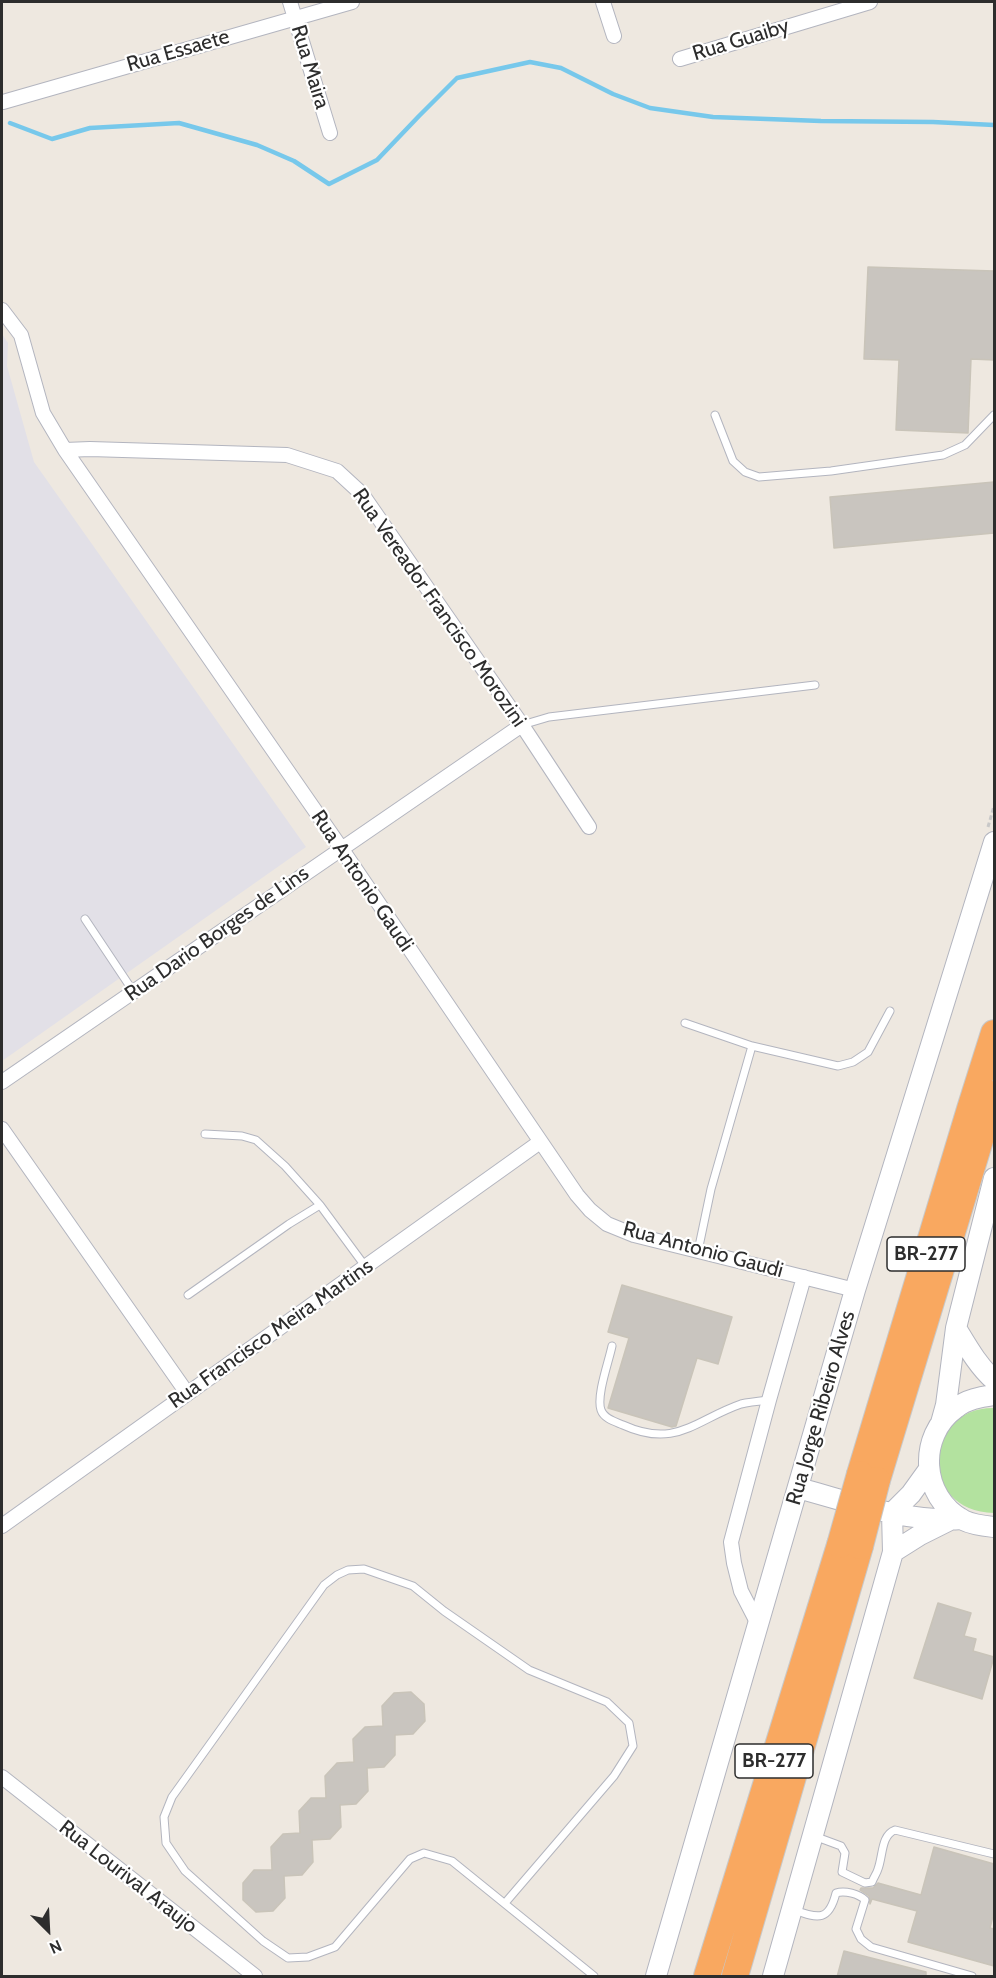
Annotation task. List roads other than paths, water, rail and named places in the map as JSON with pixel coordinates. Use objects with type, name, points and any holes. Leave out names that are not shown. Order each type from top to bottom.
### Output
[{"type":"highway","name":"BR-277","points":[[735,1977],[868,1477],[970,1109],[994,1033]]},
{"type":"highway","name":"BR-277","points":[[868,1477],[994,1094]]},
{"type":"highway","name":"BR-277","points":[[707,1977],[850,1546]]},
{"type":"main road","name":"Rua Jorge Ribeiro Alves","points":[[656,1977],[855,1290],[994,842]]},
{"type":"main road","points":[[956,1520],[934,1489],[929,1469],[929,1453],[946,1405],[956,1328],[994,1178]]},
{"type":"main road","points":[[956,1328],[971,1353],[994,1380]]},
{"type":"main road","points":[[941,1423],[956,1408],[975,1398],[994,1395]]},
{"type":"main road","points":[[773,1977],[893,1552],[892,1513],[911,1494],[929,1469]]},
{"type":"main road","points":[[798,1488],[892,1513],[994,1527]]},
{"type":"main road","points":[[893,1552],[920,1535],[956,1520]]},
{"type":"street","name":"Rua Maira","points":[[290,2],[330,133]]},
{"type":"street","name":"Rua Essaete","points":[[2,101],[352,2]]},
{"type":"street","points":[[603,2],[614,36]]},
{"type":"street","name":"Rua Guaiby","points":[[681,58],[870,2]]},
{"type":"street","name":"Rua Antonio Gaudi","points":[[2,310],[21,335],[43,413],[64,450],[341,848],[540,1142],[590,1210],[607,1224],[634,1235],[855,1290]]},
{"type":"street","name":"Rua Vereador Francisco Morozini","points":[[64,450],[287,455],[337,471],[362,494],[590,827]]},
{"type":"street","name":"Rua Dario Borges de Lins","points":[[2,1082],[522,725]]},
{"type":"street","points":[[2,1129],[187,1393]]},
{"type":"street","name":"Rua Francisco Meira Martins","points":[[2,1526],[540,1142]]},
{"type":"street","points":[[758,1622],[741,1591],[731,1542],[804,1277]]},
{"type":"street","name":"Rua Lourival Araujo","points":[[2,1777],[255,1977]]},
{"type":"lane","points":[[715,415],[733,461],[745,472],[759,477],[831,471],[943,455],[965,445],[994,415]]},
{"type":"lane","points":[[522,725],[549,717],[815,685]]},
{"type":"lane","points":[[85,919],[133,992]]},
{"type":"lane","points":[[685,1023],[752,1046],[838,1066],[853,1062],[868,1052],[890,1011]]},
{"type":"lane","points":[[698,1251],[711,1189],[752,1046]]},
{"type":"lane","points":[[205,1134],[242,1136],[256,1140],[285,1166],[320,1204],[365,1266]]},
{"type":"lane","points":[[188,1295],[320,1204]]},
{"type":"lane","points":[[612,1346],[600,1400],[601,1412],[609,1419],[636,1431],[658,1435],[681,1432],[743,1404],[769,1400]]},
{"type":"lane","points":[[505,1903],[614,1776],[633,1746],[629,1723],[607,1702],[529,1670],[412,1586],[364,1569],[348,1570],[337,1575],[324,1585],[172,1797],[164,1817],[166,1843],[185,1871],[263,1941],[288,1958],[308,1957],[335,1947],[410,1859],[424,1853],[452,1861],[594,1977]]},
{"type":"lane","points":[[813,1836],[841,1846],[845,1853],[842,1872],[865,1883],[872,1882],[878,1870],[886,1837],[896,1830],[994,1854]]},
{"type":"lane","points":[[792,1909],[820,1917],[828,1914],[836,1893],[861,1896],[865,1900],[856,1929],[865,1943],[871,1947],[972,1977]]},
{"type":"waterway","points":[[10,123],[52,139],[90,128],[179,123],[257,145],[294,161],[329,184],[377,160],[457,78],[530,62],[561,68],[613,94],[650,108],[713,117],[994,125]]}]
